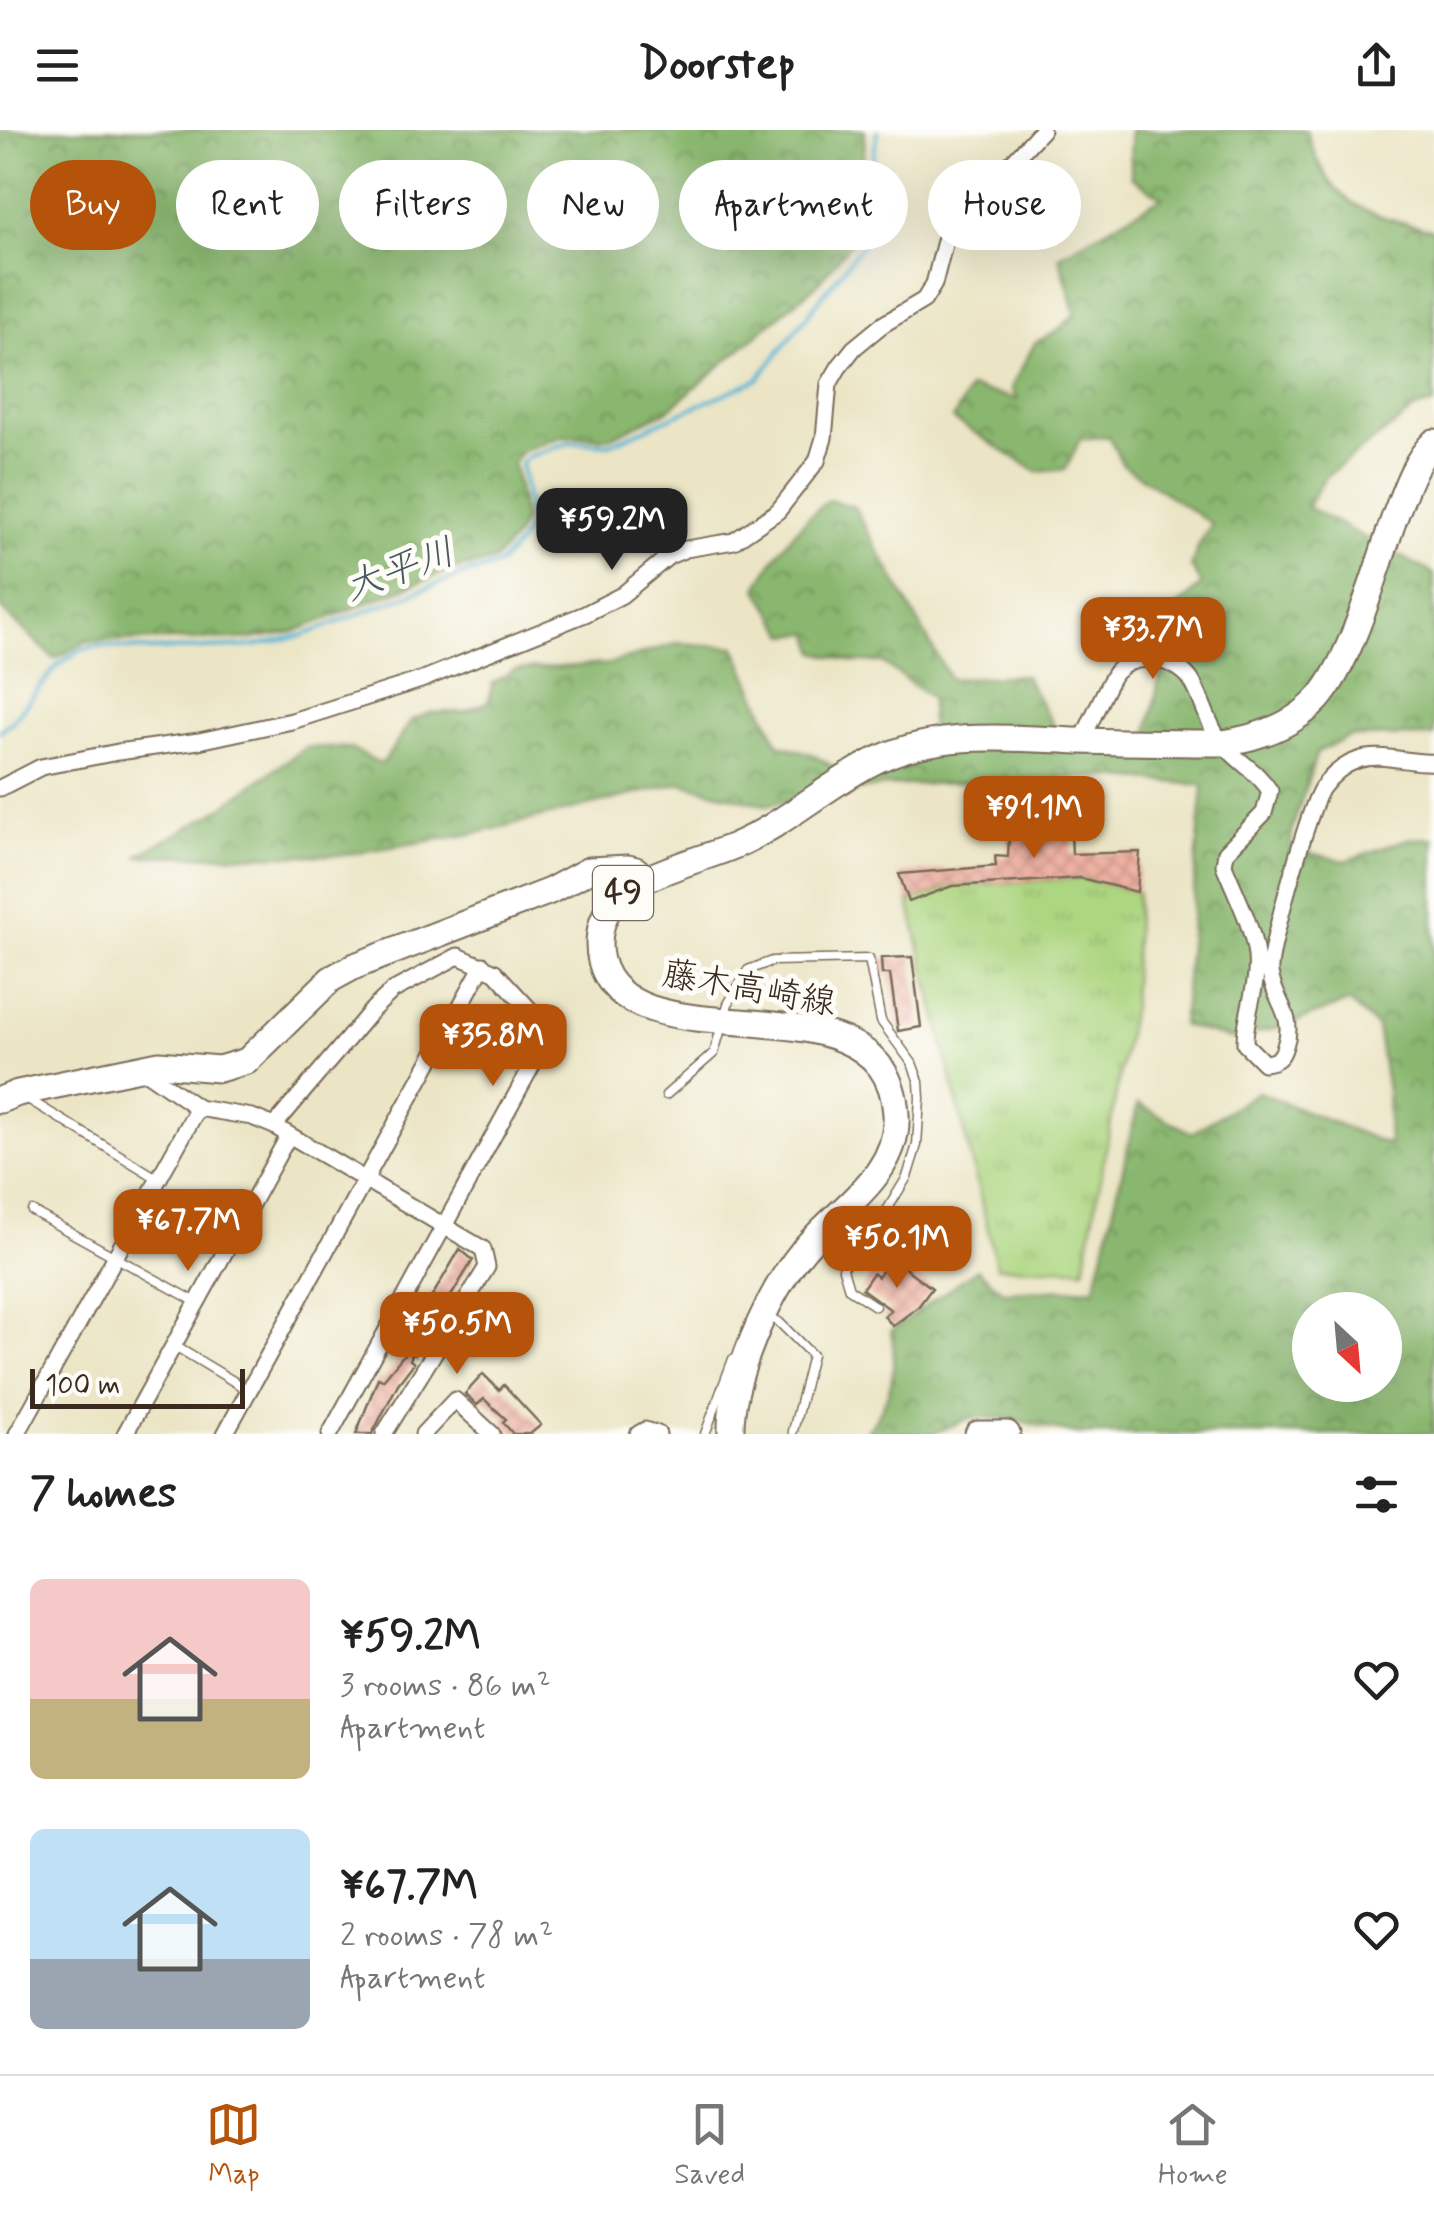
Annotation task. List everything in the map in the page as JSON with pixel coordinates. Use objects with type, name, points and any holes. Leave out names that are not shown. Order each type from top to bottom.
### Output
[{"type":"main road","name":"藤木高崎線","points":[[907,1110],[881,1072],[836,1037],[800,1027],[660,1013],[633,1002],[610,982],[600,957],[599,941],[607,911],[621,894],[646,880],[758,835],[876,760],[898,752],[946,740],[1222,743],[1267,733],[1305,710],[1329,683],[1349,641],[1414,469],[1434,442]]},
{"type":"main road","name":"49","points":[[9,1096],[170,1063],[199,1070],[235,1067],[260,1051],[313,994],[355,966],[526,901],[589,870],[628,868],[646,880]]},
{"type":"main road","points":[[731,1434],[736,1393],[777,1289],[798,1255],[876,1176],[907,1110]]},
{"type":"main road","points":[[978,1434],[1007,1434]]},
{"type":"street","points":[[0,788],[41,768],[118,752],[199,742],[292,720],[421,680],[585,614],[622,595],[669,556],[686,549],[734,542],[778,511],[817,461],[824,438],[829,384],[839,366],[882,325],[924,300],[934,284],[946,232],[1042,130]]},
{"type":"street","points":[[1082,741],[1116,672],[1135,662],[1157,659],[1190,678],[1222,743],[1262,777],[1270,791],[1264,813],[1226,852],[1224,864],[1256,956],[1245,1044],[1264,1063],[1274,1062],[1282,1055],[1288,1039],[1289,1022],[1269,972],[1300,844],[1320,790],[1340,768],[1360,759],[1386,757],[1434,762]]},
{"type":"street","points":[[274,1126],[372,1009],[392,991],[458,956],[483,964],[544,1025],[535,1060],[330,1434]]},
{"type":"street","points":[[225,1434],[483,964]]},
{"type":"street","points":[[142,1068],[198,1108],[252,1117],[274,1126],[482,1248],[487,1267],[384,1434]]},
{"type":"street","points":[[17,1434],[198,1108]]},
{"type":"street","points":[[126,1434],[289,1135]]},
{"type":"street","points":[[424,1434],[456,1400],[492,1434]]},
{"type":"street","points":[[638,1434],[644,1430],[658,1434]]},
{"type":"lane","points":[[666,1095],[714,1053],[728,1004],[748,970],[766,962],[869,959],[881,1021],[915,1072],[907,1110],[917,1145],[901,1190],[844,1264],[842,1274],[850,1289],[875,1306]]},
{"type":"lane","points":[[9,1096],[160,1180]]},
{"type":"lane","points":[[32,1211],[198,1303]]},
{"type":"lane","points":[[766,1314],[812,1355],[793,1430]]},
{"type":"lane","points":[[174,1346],[248,1390]]},
{"type":"lane","points":[[704,1434],[734,1356],[742,1348],[752,1346]]},
{"type":"green space","points":[[0,130],[865,130],[864,160],[679,160],[679,250],[845,250],[818,283],[667,411],[609,438],[563,436],[523,450],[513,462],[524,520],[515,538],[493,561],[450,570],[293,632],[250,639],[87,641],[55,659],[0,608]]},
{"type":"green space","points":[[1130,130],[1306,130],[1326,175],[1352,202],[1387,218],[1434,230],[1434,404],[1417,408],[1325,477],[1307,507],[1434,574],[1434,736],[1349,737],[1317,752],[1292,829],[1291,849],[1345,861],[1408,839],[1434,838],[1434,1434],[1077,1434],[1003,1418],[972,1417],[932,1434],[864,1434],[880,1411],[890,1386],[894,1359],[891,1331],[977,1269],[1004,1292],[1095,1288],[1138,1104],[1192,1133],[1258,1092],[1389,1145],[1387,1091],[1377,1027],[1348,1002],[1281,1027],[1231,1039],[1182,1025],[1203,785],[1097,776],[885,786],[765,805],[681,783],[472,834],[341,855],[137,856],[214,813],[306,747],[349,748],[382,764],[412,720],[430,713],[465,712],[488,702],[493,683],[515,670],[610,664],[678,643],[735,647],[778,744],[811,754],[855,779],[930,748],[931,698],[882,662],[853,662],[816,652],[811,633],[787,635],[757,588],[788,540],[829,500],[854,507],[950,679],[1024,675],[1066,746],[1150,755],[1149,728],[1162,666],[1162,621],[1202,584],[1191,567],[1212,524],[1123,465],[1108,436],[1080,439],[1066,469],[1037,472],[953,419],[970,388],[1017,399],[1011,388],[1035,343],[1076,314],[1059,256],[1069,250],[1081,250],[1081,243],[1162,197],[1131,177]]},
{"type":"green space","points":[[1080,878],[1137,892],[1132,1007],[1084,1269],[997,1267],[909,902],[952,886]]},
{"type":"building","points":[[1010,814],[1070,814],[1072,854],[1140,852],[1137,892],[1080,878],[952,886],[909,902],[899,874],[996,866],[995,856],[1008,857]]},
{"type":"building","points":[[912,957],[921,1027],[898,1031],[890,974],[882,974],[881,958]]},
{"type":"building","points":[[460,1249],[473,1260],[415,1355],[402,1347]]},
{"type":"building","points":[[891,1258],[932,1288],[918,1307],[893,1326],[884,1316],[891,1310],[862,1289],[873,1273],[878,1277]]},
{"type":"building","points":[[406,1352],[412,1355],[410,1360],[414,1363],[398,1384],[372,1434],[356,1434],[378,1378],[383,1380]]},
{"type":"building","points":[[483,1374],[499,1390],[504,1385],[541,1425],[530,1434],[513,1434],[503,1422],[506,1419],[484,1399],[477,1405],[465,1394]]},
{"type":"waterway","name":"大平川","points":[[0,731],[12,722],[58,665],[80,650],[99,646],[152,650],[255,646],[304,635],[458,576],[498,565],[519,543],[530,523],[521,463],[528,457],[570,442],[610,444],[758,379],[872,232],[873,158],[878,130]]}]
